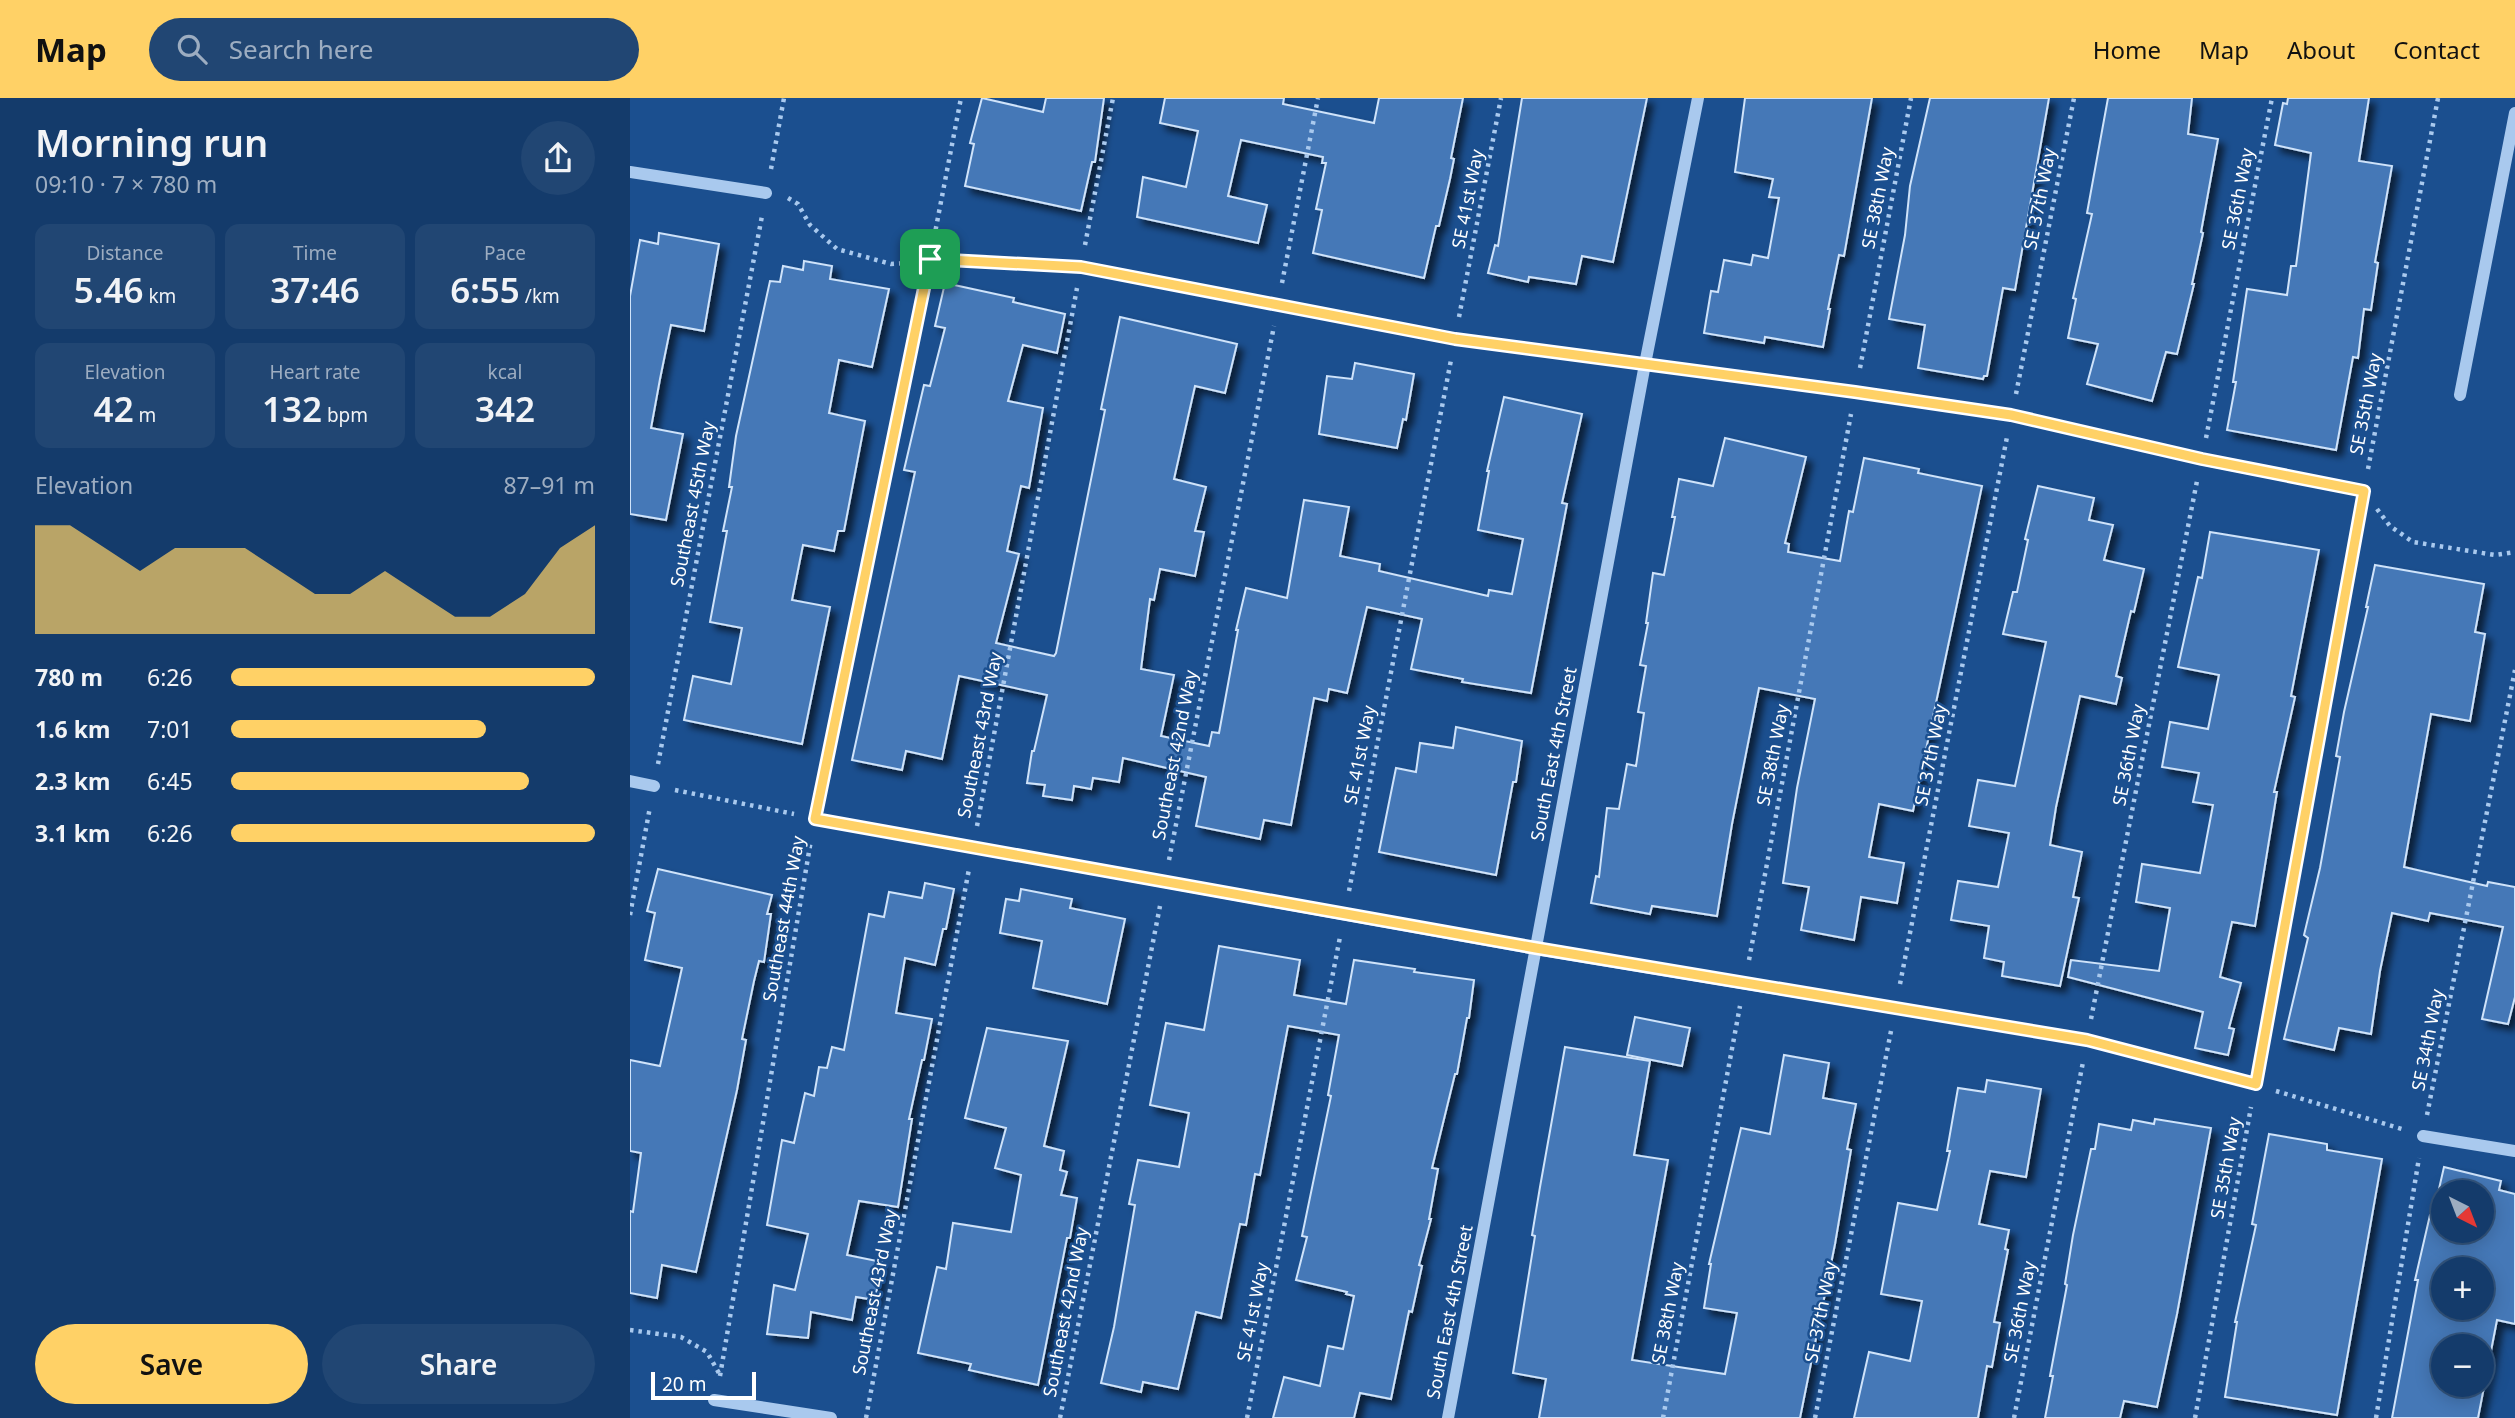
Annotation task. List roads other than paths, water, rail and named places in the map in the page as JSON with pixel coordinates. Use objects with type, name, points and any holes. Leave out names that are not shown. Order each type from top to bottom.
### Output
[{"type":"street","name":"South East 4th Street","points":[[1448,1418],[1645,364],[1698,98]]},
{"type":"street","points":[[2460,395],[2515,113]]},
{"type":"street","points":[[630,172],[766,193]]},
{"type":"street","points":[[930,259],[1081,267],[1455,339],[2011,415],[2202,459],[2364,491]]},
{"type":"street","points":[[630,781],[654,786]]},
{"type":"street","points":[[815,819],[1536,948],[2087,1040],[2256,1084]]},
{"type":"street","points":[[2423,1136],[2515,1151]]},
{"type":"street","points":[[714,1400],[831,1418]]}]
